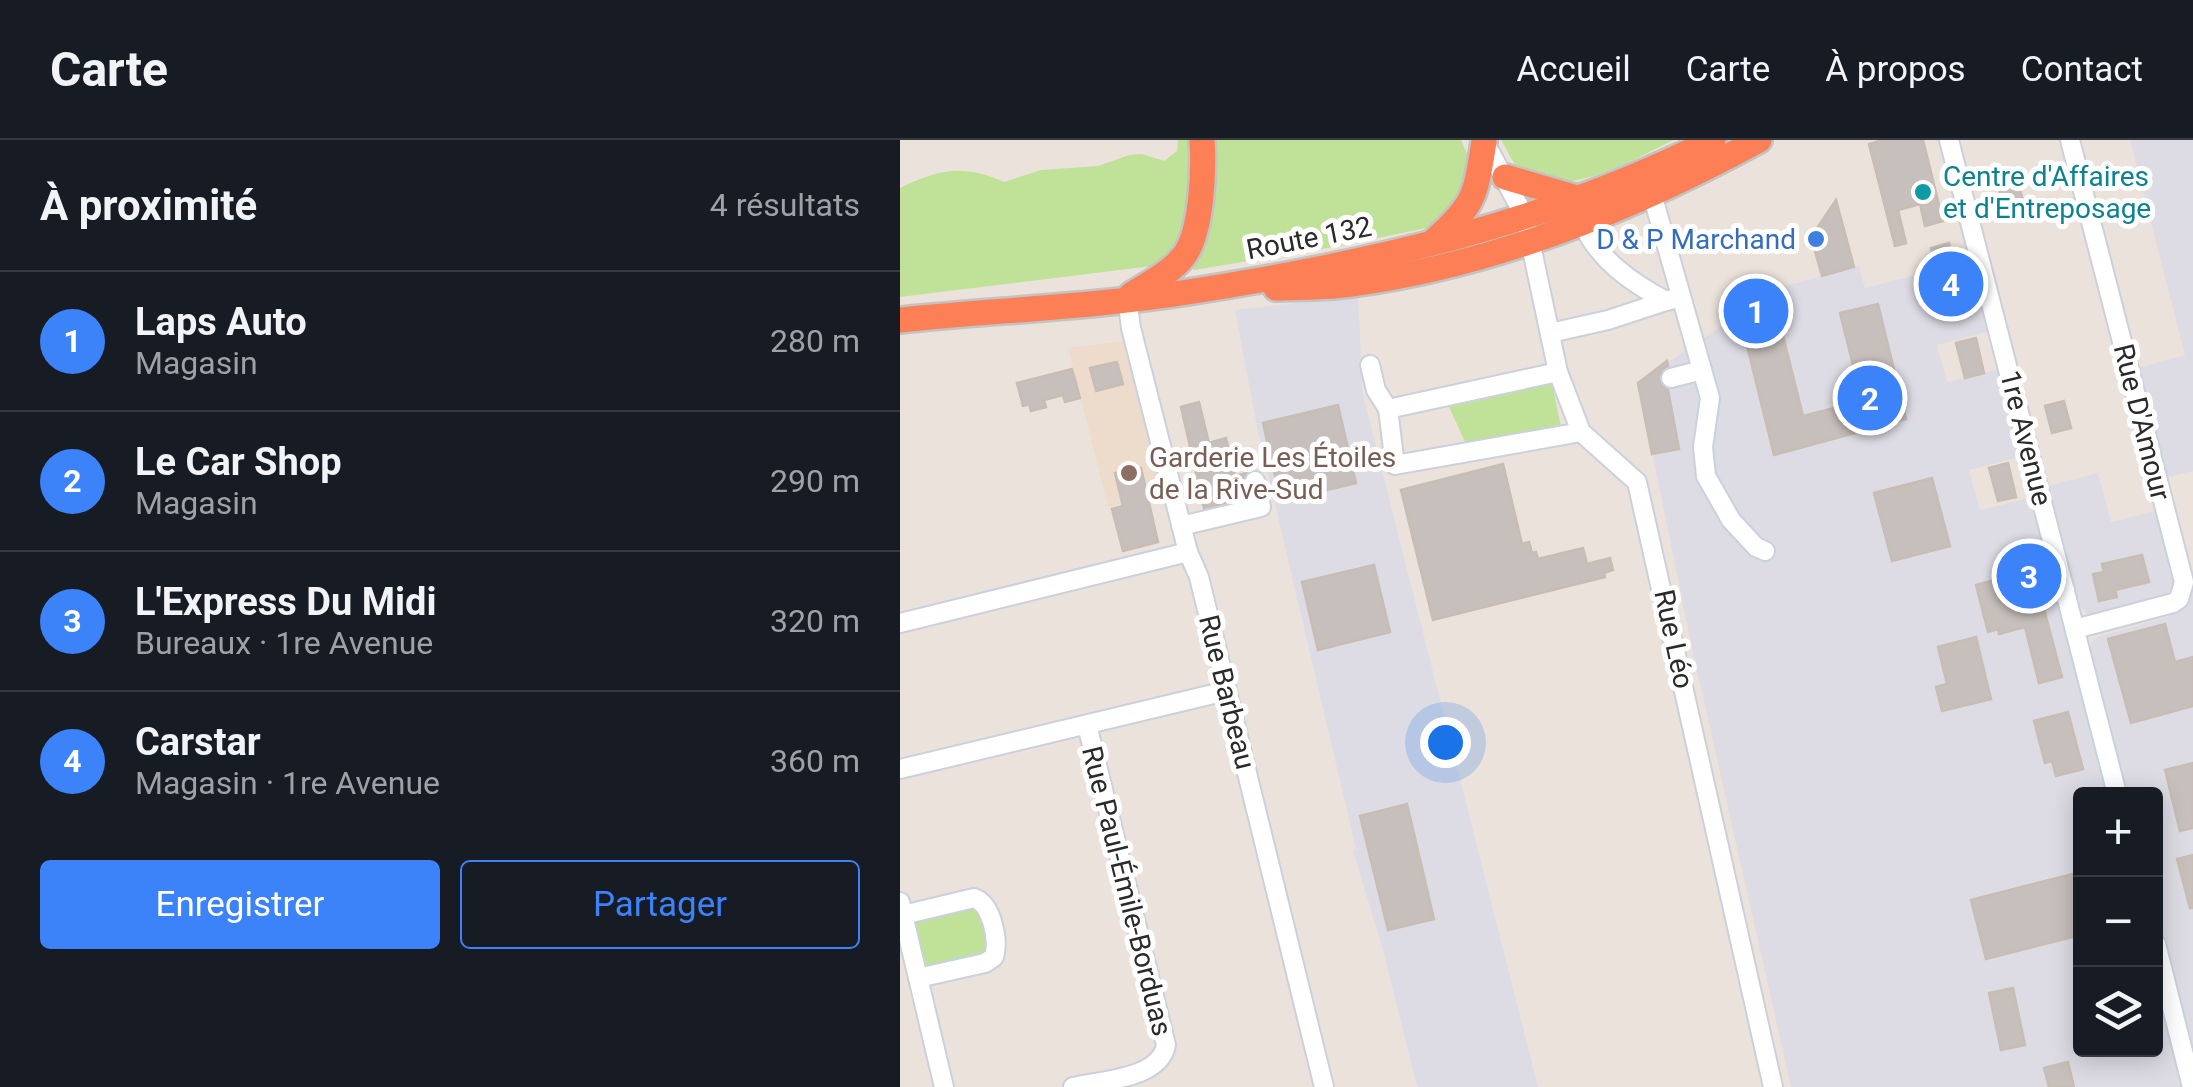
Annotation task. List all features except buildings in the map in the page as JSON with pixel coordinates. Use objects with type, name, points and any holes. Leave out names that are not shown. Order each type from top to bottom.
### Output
[{"type":"highway","points":[[1127,298],[1175,265],[1189,248],[1196,229],[1202,140]]},
{"type":"highway","name":"Route 132","points":[[1580,210],[1713,140]]},
{"type":"highway","name":"Route 132","points":[[900,320],[1186,292],[1347,285],[1375,280],[1447,264],[1580,210],[1652,194],[1759,140]]},
{"type":"highway","points":[[1431,244],[1473,200],[1484,141]]},
{"type":"highway","points":[[1505,177],[1580,210]]},
{"type":"highway","name":"Route 132","points":[[1186,292],[1528,228]]},
{"type":"street","name":"1re Avenue","points":[[1949,140],[2115,787]]},
{"type":"street","name":"Rue D'Amour","points":[[2070,140],[2184,582],[2174,603],[2075,629]]},
{"type":"street","name":"Rue Léo","points":[[1484,141],[1528,228],[1558,372],[1581,432],[1637,482],[1774,1087]]},
{"type":"street","points":[[1652,194],[1673,299],[1702,370],[1710,410],[1703,447],[1706,476],[1731,520],[1765,551]]},
{"type":"street","points":[[1580,210],[1592,242],[1609,262],[1640,288],[1673,299]]},
{"type":"street","name":"Rue Barbeau","points":[[1127,298],[1131,328],[1188,552],[1196,569],[1324,1087]]},
{"type":"street","points":[[1550,333],[1598,323],[1673,299]]},
{"type":"street","points":[[1370,365],[1376,390],[1388,410],[1395,465],[1581,432]]},
{"type":"street","points":[[1671,378],[1702,370]]},
{"type":"street","points":[[1388,410],[1558,372]]},
{"type":"street","points":[[1181,526],[1261,507],[1255,481]]},
{"type":"street","points":[[900,623],[1188,552]]},
{"type":"street","points":[[2041,597],[2065,590]]},
{"type":"street","points":[[900,769],[1226,691]]},
{"type":"street","name":"Rue Paul-Émile-Borduas","points":[[1074,1087],[1150,1069],[1163,1057],[1165,1038],[1087,724]]},
{"type":"street","points":[[918,978],[994,958],[996,948],[988,910],[982,901],[974,898],[902,908],[918,978],[944,1087]]},
{"type":"street","points":[[2162,967],[2192,1087]]},
{"type":"shaded area","points":[[2130,140],[2193,140],[2193,471],[2161,479],[2134,369],[2185,355]]},
{"type":"shaded area","points":[[1971,261],[1990,331],[1937,345],[1947,382],[1999,369],[2023,456],[1969,470],[1980,510],[2034,497],[2107,787],[2073,787],[2073,1057],[2163,1057],[2163,1005],[2183,1087],[1791,1087],[1693,653],[1638,383],[1735,317],[1731,301],[1859,266],[1865,288]]},
{"type":"shaded area","points":[[1358,296],[1363,395],[1538,1087],[1417,1087],[1383,950],[1353,851],[1356,849],[1258,432],[1235,310]]},
{"type":"shaded area","points":[[1125,341],[1164,493],[1108,507],[1068,348]]},
{"type":"shaded area","points":[[2098,473],[2111,522],[2158,510],[2174,582],[2166,597],[2095,615],[2076,602],[2047,486]]},
{"type":"shaded area","points":[[2193,589],[2193,1058],[2163,940],[2163,787],[2123,787],[2089,650],[2099,636],[2168,617],[2190,598]]},
{"type":"green space","points":[[1178,140],[1195,140],[1190,229],[1160,265],[900,297],[900,188],[952,171],[976,173],[1004,182],[1041,170],[1098,166],[1129,155],[1142,154],[1164,161],[1177,151]]},
{"type":"green space","points":[[1207,140],[1461,140],[1472,165],[1469,191],[1436,226],[1194,270],[1188,261]]},
{"type":"green space","points":[[1501,140],[1674,140],[1600,174],[1560,182],[1524,173]]},
{"type":"green space","points":[[1552,384],[1561,427],[1466,444],[1449,407]]},
{"type":"green space","points":[[973,905],[981,913],[989,947],[984,955],[927,967],[915,926],[917,919]]},
{"type":"place","name":"Centre d'Affaires et d'Entreposage","points":[[1923,192]]},
{"type":"place","name":"D & P Marchand","points":[[1816,239]]},
{"type":"place","name":"Carstar","points":[[1951,284]]},
{"type":"place","name":"Laps Auto","points":[[1756,311]]},
{"type":"place","name":"Le Car Shop","points":[[1870,398]]},
{"type":"place","name":"Garderie Les Étoiles de la Rive-Sud","points":[[1129,473]]},
{"type":"place","name":"L'Express Du Midi","points":[[2029,576]]}]
